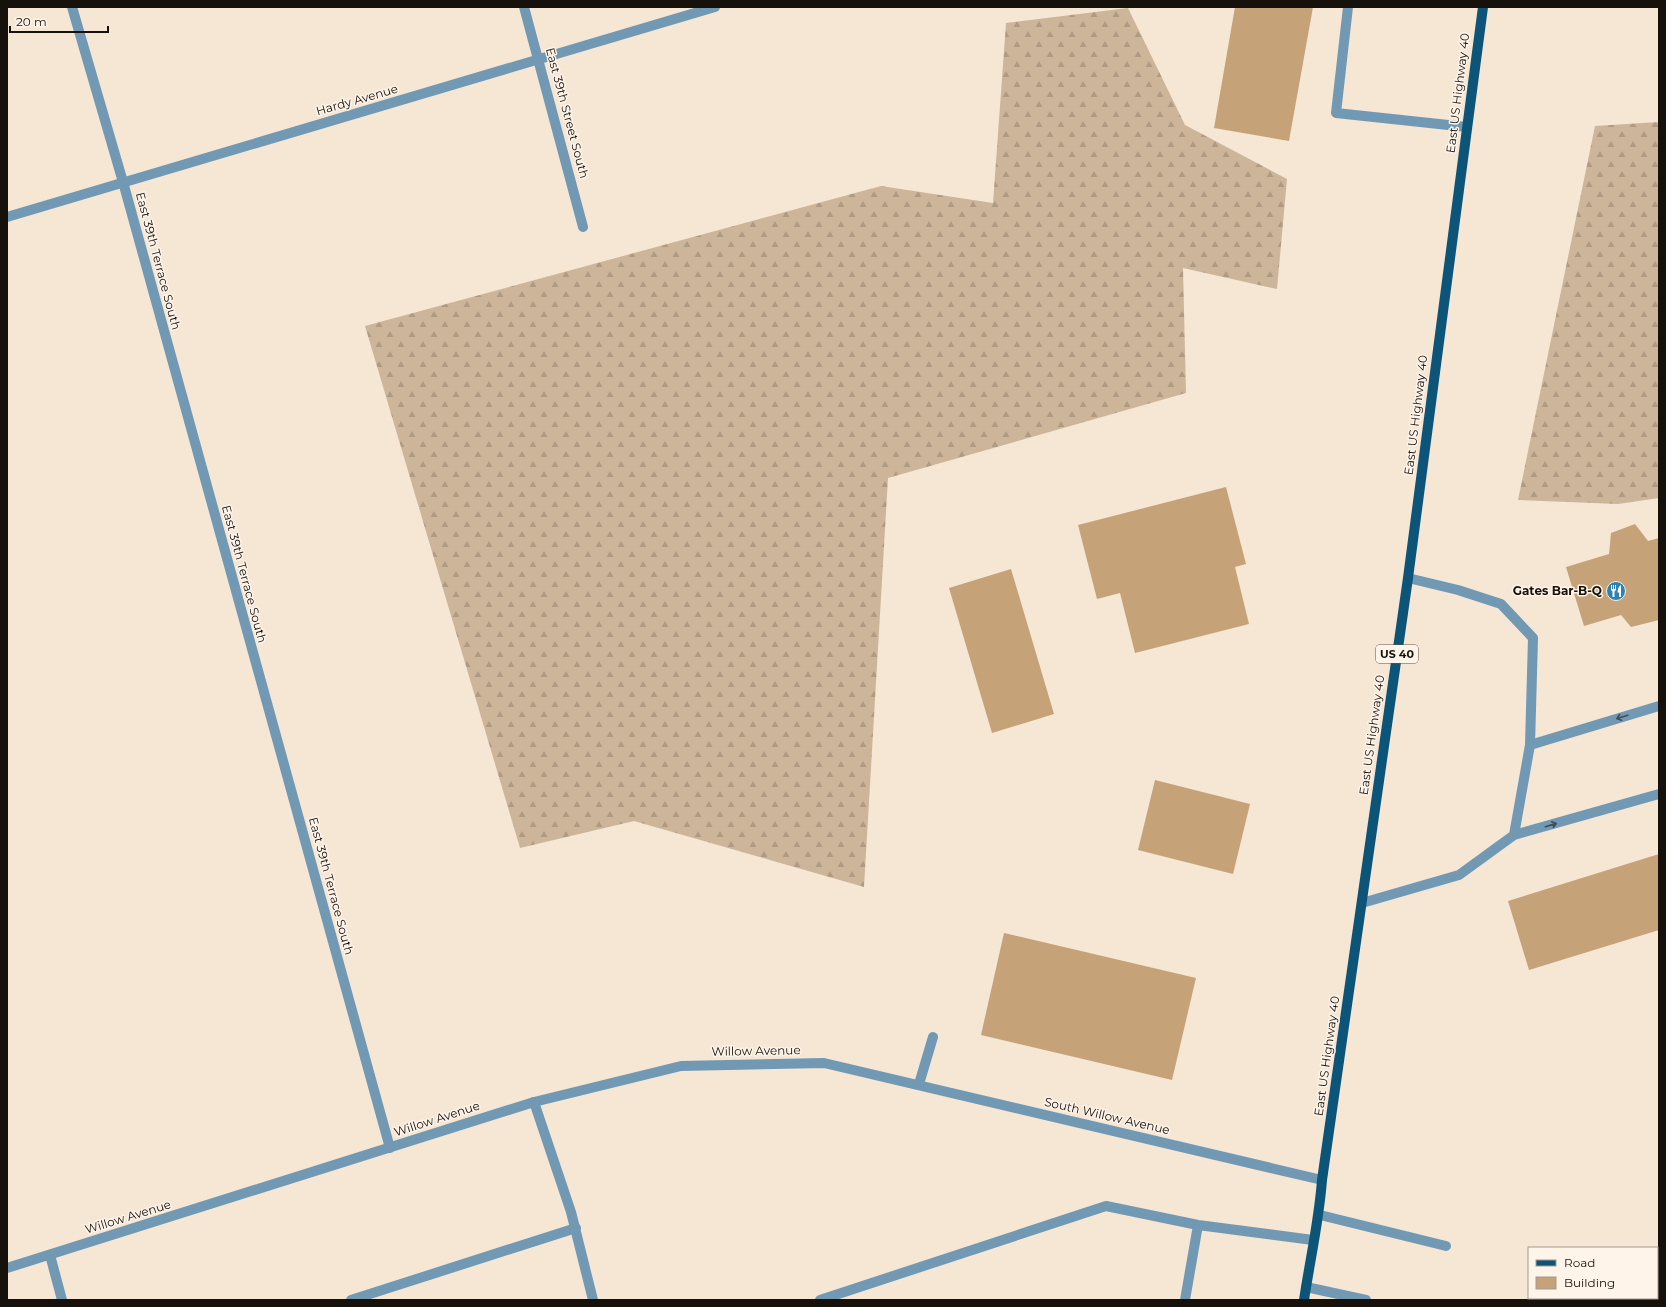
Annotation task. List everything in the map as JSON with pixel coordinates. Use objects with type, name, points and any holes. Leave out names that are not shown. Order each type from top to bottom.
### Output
[{"type":"main road","name":"East US Highway 40","points":[[1304,1300],[1313,1240],[1320,1215],[1322,1180],[1408,578],[1483,7]]},
{"type":"street","name":"East 39th Terrace South","points":[[72,7],[123,182],[390,1148]]},
{"type":"street","name":"East 39th Street South","points":[[524,7],[583,227]]},
{"type":"street","name":"Hardy Avenue","points":[[7,217],[715,7]]},
{"type":"street","points":[[1348,7],[1336,113],[1467,127]]},
{"type":"street","points":[[1408,578],[1458,590],[1501,604],[1533,638],[1530,745],[1514,835]]},
{"type":"street","points":[[1530,745],[1659,706]]},
{"type":"street","points":[[1362,903],[1459,875],[1514,835],[1659,794]]},
{"type":"street","points":[[919,1084],[933,1037]]},
{"type":"street","name":"Willow Avenue","points":[[7,1268],[534,1102],[681,1066],[824,1063],[886,1076]]},
{"type":"street","name":"South Willow Avenue","points":[[886,1076],[1322,1180]]},
{"type":"street","points":[[534,1102],[576,1228],[593,1300]]},
{"type":"street","points":[[820,1300],[1106,1206],[1198,1225],[1313,1240]]},
{"type":"street","points":[[1320,1215],[1446,1246]]},
{"type":"street","points":[[1185,1300],[1198,1225]]},
{"type":"street","points":[[351,1300],[576,1228]]},
{"type":"street","points":[[50,1255],[62,1300]]},
{"type":"street","points":[[1306,1287],[1366,1300]]},
{"type":"green space","points":[[1128,8],[1185,125],[1287,179],[1277,289],[1183,268],[1186,393],[888,478],[864,887],[634,821],[520,848],[365,326],[881,186],[993,203],[1006,23]]},
{"type":"green space","points":[[1659,122],[1659,498],[1618,504],[1518,500],[1595,126]]},
{"type":"building","points":[[1235,7],[1313,7],[1289,141],[1214,128]]},
{"type":"building","points":[[1226,487],[1246,564],[1235,567],[1249,624],[1135,653],[1120,593],[1097,599],[1078,525]]},
{"type":"building","name":"Gates Bar-B-Q","points":[[1635,524],[1648,541],[1659,538],[1659,620],[1631,627],[1621,615],[1584,626],[1566,567],[1609,554],[1611,533]]},
{"type":"building","points":[[1011,569],[1054,714],[992,733],[949,588]]},
{"type":"building","points":[[1155,780],[1250,804],[1233,874],[1138,850]]},
{"type":"building","points":[[1659,854],[1659,930],[1529,970],[1508,901]]},
{"type":"building","points":[[1004,933],[1196,978],[1172,1080],[981,1035]]},
{"type":"place","name":"Gates Bar-B-Q","points":[[1616,591]]}]
